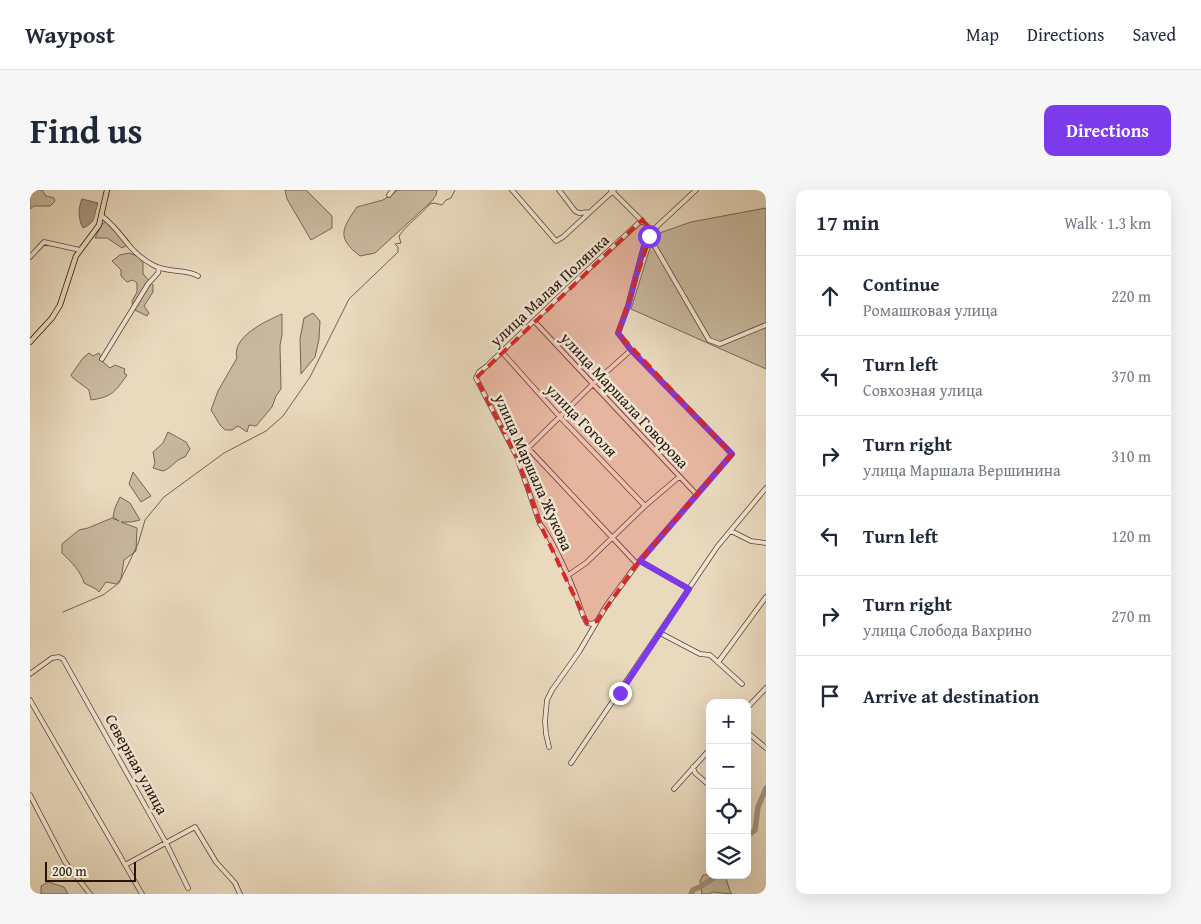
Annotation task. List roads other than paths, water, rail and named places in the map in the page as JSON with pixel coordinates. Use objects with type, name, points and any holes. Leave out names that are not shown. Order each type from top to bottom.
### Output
[{"type":"main road","points":[[30,342],[52,318],[60,305],[80,250],[99,225],[107,190]]},
{"type":"street","points":[[389,195],[393,190]]},
{"type":"street","points":[[512,190],[556,241],[563,238],[612,190],[652,231],[655,236],[654,245],[709,340],[720,344],[766,325]]},
{"type":"street","points":[[559,190],[575,211],[579,213],[590,212]]},
{"type":"street","points":[[549,748],[545,721],[548,700],[606,606],[639,562],[732,454],[631,350],[618,333],[628,306],[645,242],[652,231],[696,190]]},
{"type":"street","points":[[102,216],[114,226],[131,250],[150,264],[175,272],[191,271],[198,276]]},
{"type":"street","name":"улица Малая Полянка","points":[[476,378],[479,372],[488,366],[501,351],[642,220]]},
{"type":"street","points":[[30,258],[44,242],[80,250]]},
{"type":"street","points":[[102,359],[148,284],[158,273],[159,268]]},
{"type":"street","name":"улица Маршала Говорова","points":[[534,321],[697,494]]},
{"type":"street","points":[[517,457],[631,350]]},
{"type":"street","name":"улица Гоголя","points":[[501,351],[560,417],[645,506]]},
{"type":"street","name":"улица Маршала Жукова","points":[[476,378],[517,457],[540,524],[546,531],[567,576],[582,615],[587,623],[592,624],[597,621]]},
{"type":"street","points":[[528,448],[612,538],[639,562],[689,589]]},
{"type":"street","points":[[567,576],[586,563],[645,506],[679,477]]},
{"type":"street","points":[[571,763],[717,548],[766,488]]},
{"type":"street","points":[[731,531],[751,541],[766,543]]},
{"type":"street","points":[[719,661],[766,597]]},
{"type":"street","points":[[660,633],[700,654],[710,655],[719,661],[742,684]]},
{"type":"street","name":"Северная улица","points":[[30,674],[52,658],[59,657],[63,659],[166,843],[188,888]]},
{"type":"street","points":[[751,704],[766,688]]},
{"type":"street","points":[[30,700],[142,894]]},
{"type":"street","points":[[751,735],[766,748]]},
{"type":"street","points":[[674,789],[706,753]]},
{"type":"street","points":[[693,768],[695,774],[706,783]]},
{"type":"street","points":[[30,795],[65,862],[90,894]]},
{"type":"street","points":[[125,865],[195,827],[216,862],[235,884],[240,894]]},
{"type":"waterway","points":[[63,612],[103,595],[119,583],[138,544],[145,520],[164,497],[224,453],[266,431],[283,416],[310,377],[349,299],[398,252],[398,247],[395,244],[401,243],[399,236],[406,228],[430,204],[442,205],[451,198],[455,190]]},
{"type":"waterway","points":[[751,833],[755,830],[758,807],[766,788]]},
{"type":"waterway","points":[[691,894],[693,890],[712,879]]}]
